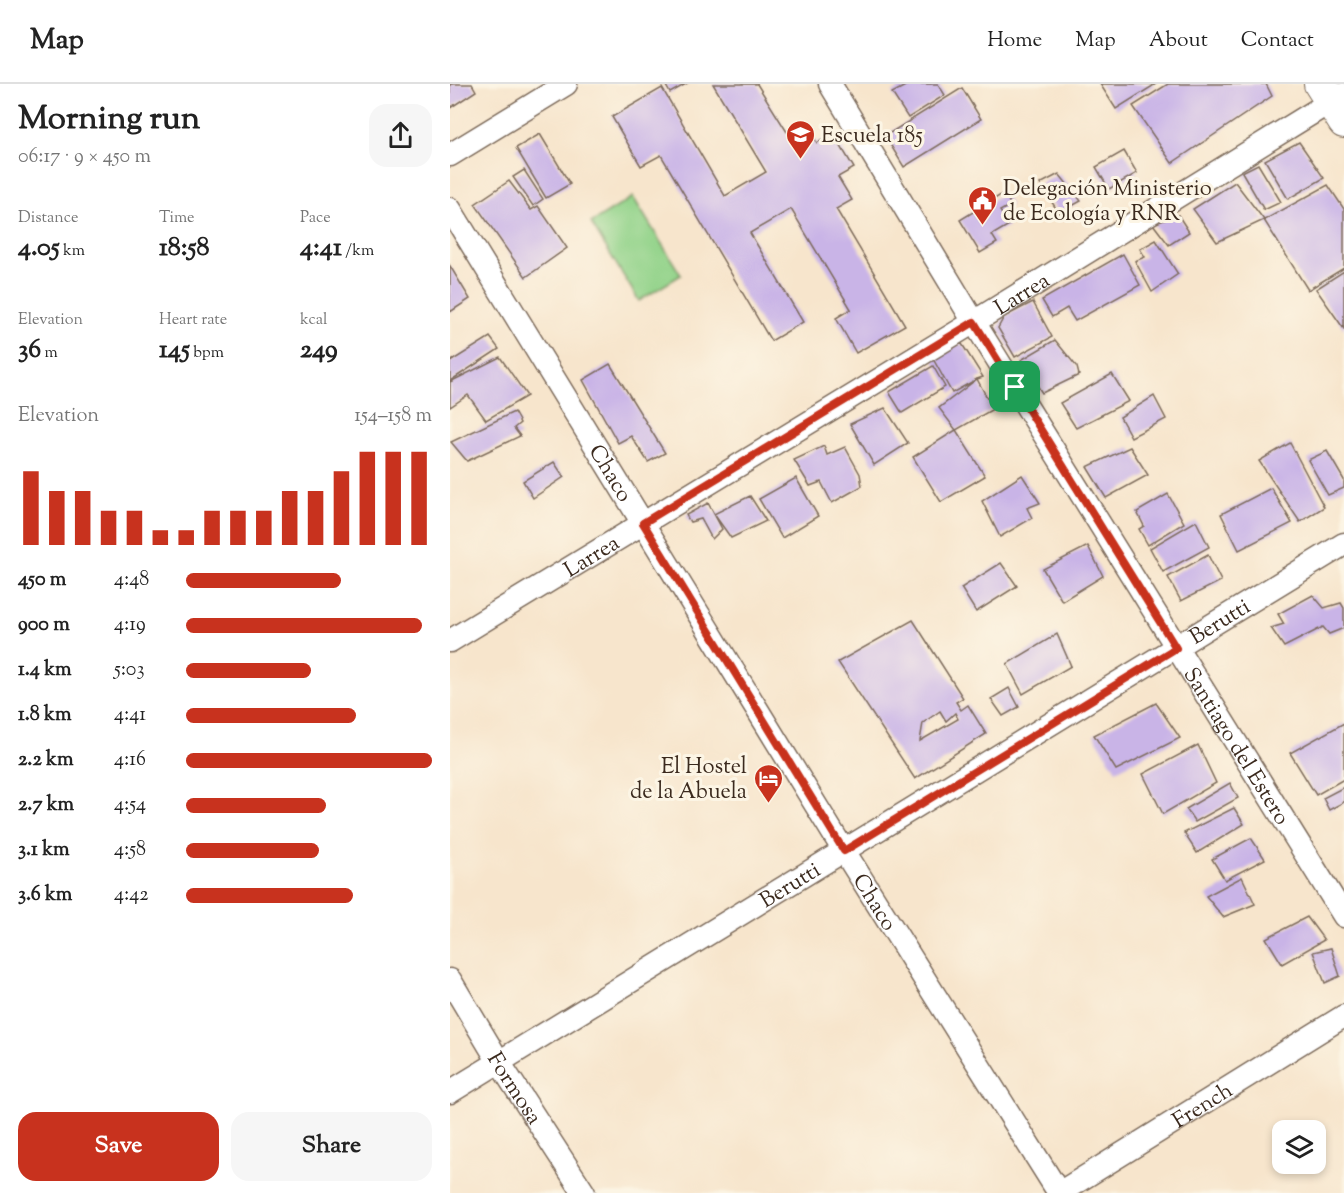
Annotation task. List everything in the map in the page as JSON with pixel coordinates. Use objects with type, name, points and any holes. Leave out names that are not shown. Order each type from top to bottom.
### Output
[{"type":"street","points":[[450,155],[566,84]]},
{"type":"street","name":"Santiago del Estero","points":[[830,84],[974,322],[1344,916]]},
{"type":"street","name":"Larrea","points":[[450,641],[1335,100]]},
{"type":"street","name":"Chaco","points":[[450,209],[844,851],[1059,1193]]},
{"type":"street","name":"Berutti","points":[[450,1092],[1344,544]]},
{"type":"street","name":"Formosa","points":[[450,980],[499,1062],[584,1193]]},
{"type":"street","name":"French","points":[[1059,1193],[1344,1016]]},
{"type":"green space","points":[[633,197],[681,275],[639,301],[591,223]]},
{"type":"building","points":[[450,84],[472,84],[476,91],[450,108]]},
{"type":"building","points":[[665,84],[686,84],[670,93]]},
{"type":"building","points":[[713,84],[757,84],[787,132],[805,122],[817,143],[833,133],[854,168],[838,177],[852,200],[836,209],[905,325],[856,353],[836,318],[851,309],[791,209],[750,233],[803,322],[771,341],[661,155],[641,166],[612,117],[662,88],[725,196],[766,172]]},
{"type":"building","points":[[909,84],[938,84],[945,95],[908,118],[892,93]]},
{"type":"building","points":[[1100,84],[1156,84],[1116,109]]},
{"type":"building","points":[[1168,84],[1266,84],[1272,96],[1172,163],[1133,106]]},
{"type":"building","points":[[962,88],[981,119],[904,167],[885,136]]},
{"type":"building","points":[[540,134],[570,184],[546,198],[516,148]]},
{"type":"building","points":[[1299,142],[1324,178],[1288,199],[1265,160]]},
{"type":"building","points":[[1124,151],[1137,173],[1109,189],[1096,167]]},
{"type":"building","points":[[1258,164],[1281,202],[1264,210],[1242,172]]},
{"type":"building","points":[[524,170],[543,199],[533,206],[513,177]]},
{"type":"building","points":[[1059,174],[1081,201],[1059,213],[1040,184]]},
{"type":"building","points":[[509,181],[531,210],[538,206],[567,248],[526,277],[475,204]]},
{"type":"building","points":[[1235,182],[1264,220],[1217,242],[1193,209]]},
{"type":"building","points":[[1328,185],[1344,209],[1344,268],[1308,290],[1264,220]]},
{"type":"building","points":[[1004,193],[1011,205],[1000,211],[1009,225],[992,235],[997,243],[980,253],[960,220]]},
{"type":"building","points":[[1178,215],[1189,232],[1169,245],[1153,224]]},
{"type":"building","points":[[1156,240],[1178,274],[1152,292],[1135,261],[1145,257],[1140,249]]},
{"type":"building","points":[[1123,254],[1140,285],[1075,321],[1067,308],[1052,317],[1042,300]]},
{"type":"building","points":[[450,266],[470,299],[450,312]]},
{"type":"building","points":[[1344,271],[1344,329],[1316,289]]},
{"type":"building","points":[[1033,302],[1052,337],[1015,357],[998,328],[1004,317]]},
{"type":"building","points":[[490,337],[499,349],[450,381],[450,362]]},
{"type":"building","points":[[1055,340],[1077,367],[1079,375],[1042,393],[1021,360]]},
{"type":"building","points":[[962,344],[983,377],[952,393],[932,357],[951,345]]},
{"type":"building","points":[[500,357],[527,396],[486,420],[468,395],[450,407],[450,382]]},
{"type":"building","points":[[610,364],[665,453],[648,462],[631,436],[618,443],[583,380]]},
{"type":"building","points":[[933,366],[945,387],[902,413],[889,392]]},
{"type":"building","points":[[1112,374],[1129,401],[1076,428],[1060,403]]},
{"type":"building","points":[[977,379],[993,409],[956,430],[939,408]]},
{"type":"building","points":[[1154,396],[1166,419],[1131,437],[1120,417]]},
{"type":"building","points":[[885,408],[908,443],[874,465],[850,424]]},
{"type":"building","points":[[514,412],[520,423],[514,428],[520,436],[467,461],[451,442]]},
{"type":"building","points":[[956,430],[985,476],[941,502],[913,457]]},
{"type":"building","points":[[1290,443],[1324,507],[1300,522],[1259,461]]},
{"type":"building","points":[[824,446],[827,455],[845,447],[860,474],[862,486],[832,503],[821,482],[810,486],[794,460]]},
{"type":"building","points":[[1130,447],[1148,475],[1106,498],[1087,467]]},
{"type":"building","points":[[1327,451],[1344,480],[1344,488],[1328,495],[1308,460]]},
{"type":"building","points":[[554,462],[564,477],[533,498],[523,481]]},
{"type":"building","points":[[1022,475],[1040,503],[1027,508],[1032,518],[1000,537],[982,501]]},
{"type":"building","points":[[796,478],[818,516],[782,538],[759,499]]},
{"type":"building","points":[[1271,488],[1292,523],[1239,550],[1221,514]]},
{"type":"building","points":[[1168,494],[1184,523],[1148,545],[1139,529],[1144,526],[1137,512]]},
{"type":"building","points":[[750,496],[766,521],[731,538],[714,514]]},
{"type":"building","points":[[708,503],[722,529],[712,539],[701,519],[690,522],[686,515]]},
{"type":"building","points":[[1196,521],[1209,547],[1163,572],[1150,548]]},
{"type":"building","points":[[1088,546],[1103,576],[1062,601],[1043,569]]},
{"type":"building","points":[[1208,555],[1221,581],[1181,601],[1168,577]]},
{"type":"building","points":[[1001,563],[1017,586],[976,612],[961,588]]},
{"type":"building","points":[[1313,595],[1324,608],[1341,603],[1344,608],[1344,628],[1329,634],[1323,627],[1284,647],[1271,628],[1284,624],[1278,614]]},
{"type":"building","points":[[913,620],[963,698],[956,702],[961,710],[968,705],[986,734],[915,779],[838,662]],"holes":[[[940,711],[946,721],[955,713],[958,719],[920,741],[923,723]]]},
{"type":"building","points":[[1057,634],[1071,666],[1023,694],[1007,664]]},
{"type":"building","points":[[1009,688],[1019,707],[1003,716],[991,699]]},
{"type":"building","points":[[1156,703],[1180,738],[1116,770],[1094,735]]},
{"type":"building","points":[[1344,723],[1344,779],[1316,795],[1290,753]]},
{"type":"building","points":[[1198,745],[1216,783],[1163,814],[1143,774]]},
{"type":"building","points":[[1230,783],[1238,798],[1195,822],[1186,809]]},
{"type":"building","points":[[1344,787],[1344,802],[1329,810],[1323,798]]},
{"type":"building","points":[[1234,808],[1244,824],[1197,853],[1184,833]]},
{"type":"building","points":[[1251,838],[1265,859],[1225,880],[1212,859]]},
{"type":"building","points":[[1242,877],[1255,904],[1223,917],[1206,896]]},
{"type":"building","points":[[1307,917],[1324,940],[1282,964],[1266,938]]},
{"type":"building","points":[[1331,948],[1340,976],[1325,983],[1313,952]]},
{"type":"place","name":"Escuela 185","points":[[800,160]]},
{"type":"place","name":"Delegación Ministerio de Ecología y RNR","points":[[982,226]]},
{"type":"place","name":"El Hostel de la Abuela","points":[[768,804]]},
{"type":"route","points":[[974,322],[1015,387],[1176,648],[844,851],[643,523],[974,322]]}]
